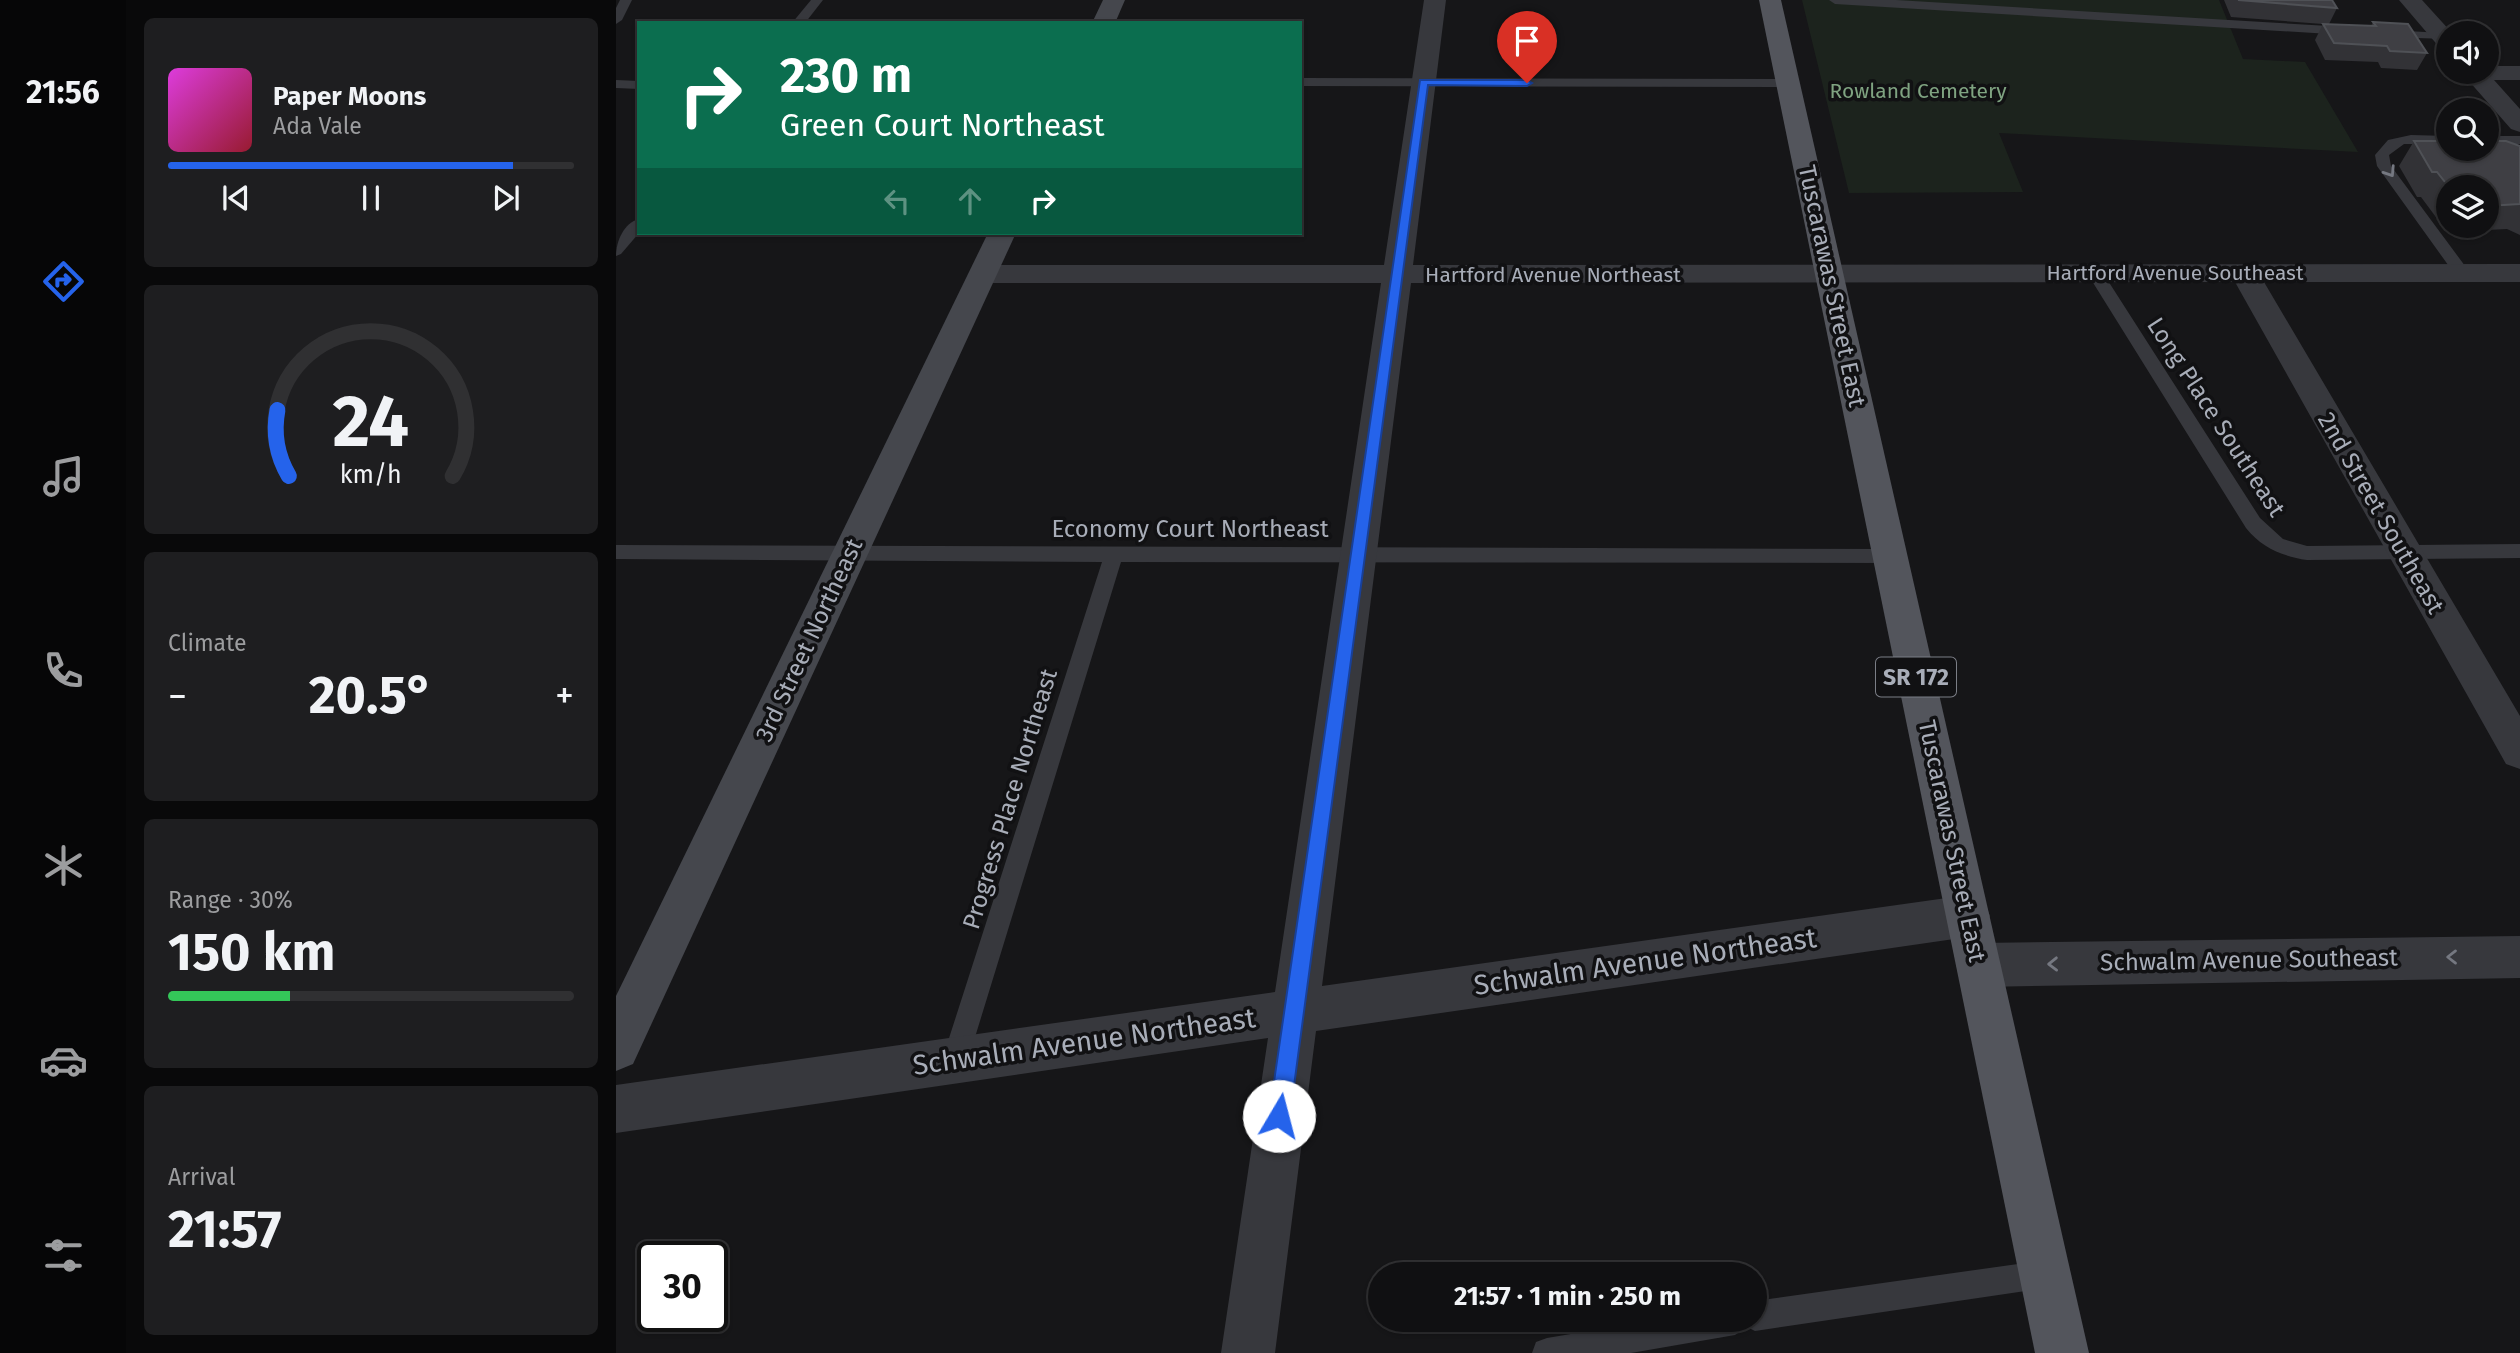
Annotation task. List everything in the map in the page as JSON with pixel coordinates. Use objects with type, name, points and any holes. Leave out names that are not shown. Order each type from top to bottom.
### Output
[{"type":"main road","name":"Tuscarawas Street East","points":[[1770,0],[2063,1353]]},
{"type":"street","points":[[1104,21],[1114,0]]},
{"type":"street","points":[[1248,1353],[1293,1010],[1435,0]]},
{"type":"street","points":[[2410,0],[2436,29]]},
{"type":"street","points":[[2499,73],[2520,73]]},
{"type":"street","points":[[2485,84],[2520,124]]},
{"type":"street","name":"3rd Street Northeast","points":[[616,1047],[1001,235]]},
{"type":"street","name":"2nd Street Southeast","points":[[2244,273],[2520,752]]},
{"type":"street","name":"Hartford Avenue Southeast","points":[[1830,274],[2520,273]]},
{"type":"street","name":"Hartford Avenue Northeast","points":[[983,274],[1830,274]]},
{"type":"street","name":"Schwalm Avenue Northeast","points":[[616,1109],[1293,1010],[1968,916]]},
{"type":"street","name":"Schwalm Avenue Southeast","points":[[1979,965],[2520,957]]},
{"type":"lane","points":[[616,20],[626,0]]},
{"type":"lane","points":[[800,21],[817,0]]},
{"type":"lane","points":[[1835,0],[2436,39]]},
{"type":"lane","points":[[1302,82],[1788,83]]},
{"type":"lane","points":[[616,85],[637,85]]},
{"type":"lane","points":[[2436,140],[2398,141],[2386,146],[2382,155],[2384,166],[2462,273]]},
{"type":"lane","points":[[2499,140],[2520,140]]},
{"type":"lane","points":[[616,251],[637,225]]},
{"type":"lane","name":"Long Place Southeast","points":[[2095,273],[2253,523],[2278,547],[2307,553],[2402,550]]},
{"type":"lane","points":[[2402,550],[2520,551]]},
{"type":"lane","name":"Economy Court Northeast","points":[[616,552],[849,555],[1357,552],[1890,556]]},
{"type":"lane","name":"Progress Place Northeast","points":[[955,1060],[1114,554]]},
{"type":"lane","points":[[1767,1314],[2046,1274]]},
{"type":"lane","points":[[1547,1353],[1667,1332]]},
{"type":"green space","name":"Rowland Cemetery","points":[[1802,0],[2219,0],[2243,59],[2305,62],[2358,152],[1999,133],[2023,192],[1849,193]]},
{"type":"building","points":[[2238,0],[2332,0],[2337,8]]},
{"type":"building","points":[[2373,22],[2408,24],[2427,53],[2390,51],[2387,46],[2334,43],[2323,24],[2376,26]]},
{"type":"building","points":[[2414,141],[2436,141],[2436,161],[2499,161],[2499,141],[2520,146],[2520,204],[2499,205],[2499,175],[2439,175],[2432,172]]},
{"type":"route","points":[[1279,1116],[1423,82],[1527,83]]}]
